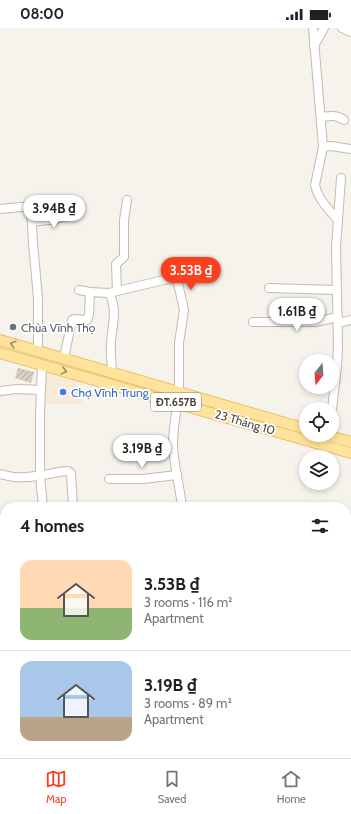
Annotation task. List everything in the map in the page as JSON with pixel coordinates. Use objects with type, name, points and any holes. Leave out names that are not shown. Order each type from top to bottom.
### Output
[{"type":"main road","name":"23 Tháng 10","points":[[0,340],[299,427]]},
{"type":"main road","name":"23 Tháng 10","points":[[0,353],[351,453]]},
{"type":"main road","points":[[178,403],[179,392]]},
{"type":"main road","points":[[339,439],[351,442]]},
{"type":"street","points":[[313,28],[323,147],[315,185],[316,190],[323,202],[338,220]]},
{"type":"street","points":[[314,46],[324,28]]},
{"type":"street","points":[[342,28],[351,32]]},
{"type":"street","points":[[321,118],[333,116],[344,120]]},
{"type":"street","points":[[323,147],[330,146],[351,149]]},
{"type":"street","points":[[333,402],[337,367],[338,320],[336,246],[341,178]]},
{"type":"street","points":[[112,372],[111,340],[115,317],[112,300],[116,264],[124,257],[124,220],[127,200]]},
{"type":"street","points":[[0,209],[30,205],[32,243],[38,299],[38,351]]},
{"type":"street","points":[[32,222],[56,219],[71,215]]},
{"type":"street","points":[[79,290],[90,292],[113,292],[172,278],[177,279],[184,310],[179,342],[179,392]]},
{"type":"street","points":[[269,288],[337,290]]},
{"type":"street","points":[[64,358],[72,320],[87,320],[90,315],[90,292]]},
{"type":"street","points":[[253,322],[315,322],[351,320]]},
{"type":"street","points":[[42,365],[40,476],[43,502]]},
{"type":"street","points":[[0,391],[17,388],[41,390]]},
{"type":"street","points":[[178,403],[173,446],[176,475],[180,488],[181,502]]},
{"type":"street","points":[[0,474],[22,477],[40,476],[68,471],[71,473],[73,502]]},
{"type":"street","points":[[109,478],[143,479],[176,475]]},
{"type":"shaded area","name":"Chợ Vĩnh Trung","points":[[45,374],[82,381],[82,404],[45,404]]},
{"type":"building","points":[[18,368],[34,372],[31,383],[15,378]]},
{"type":"place","name":"Chùa Vĩnh Thọ","points":[[13,327]]},
{"type":"place","name":"Chợ Vĩnh Trung","points":[[63,392]]}]
